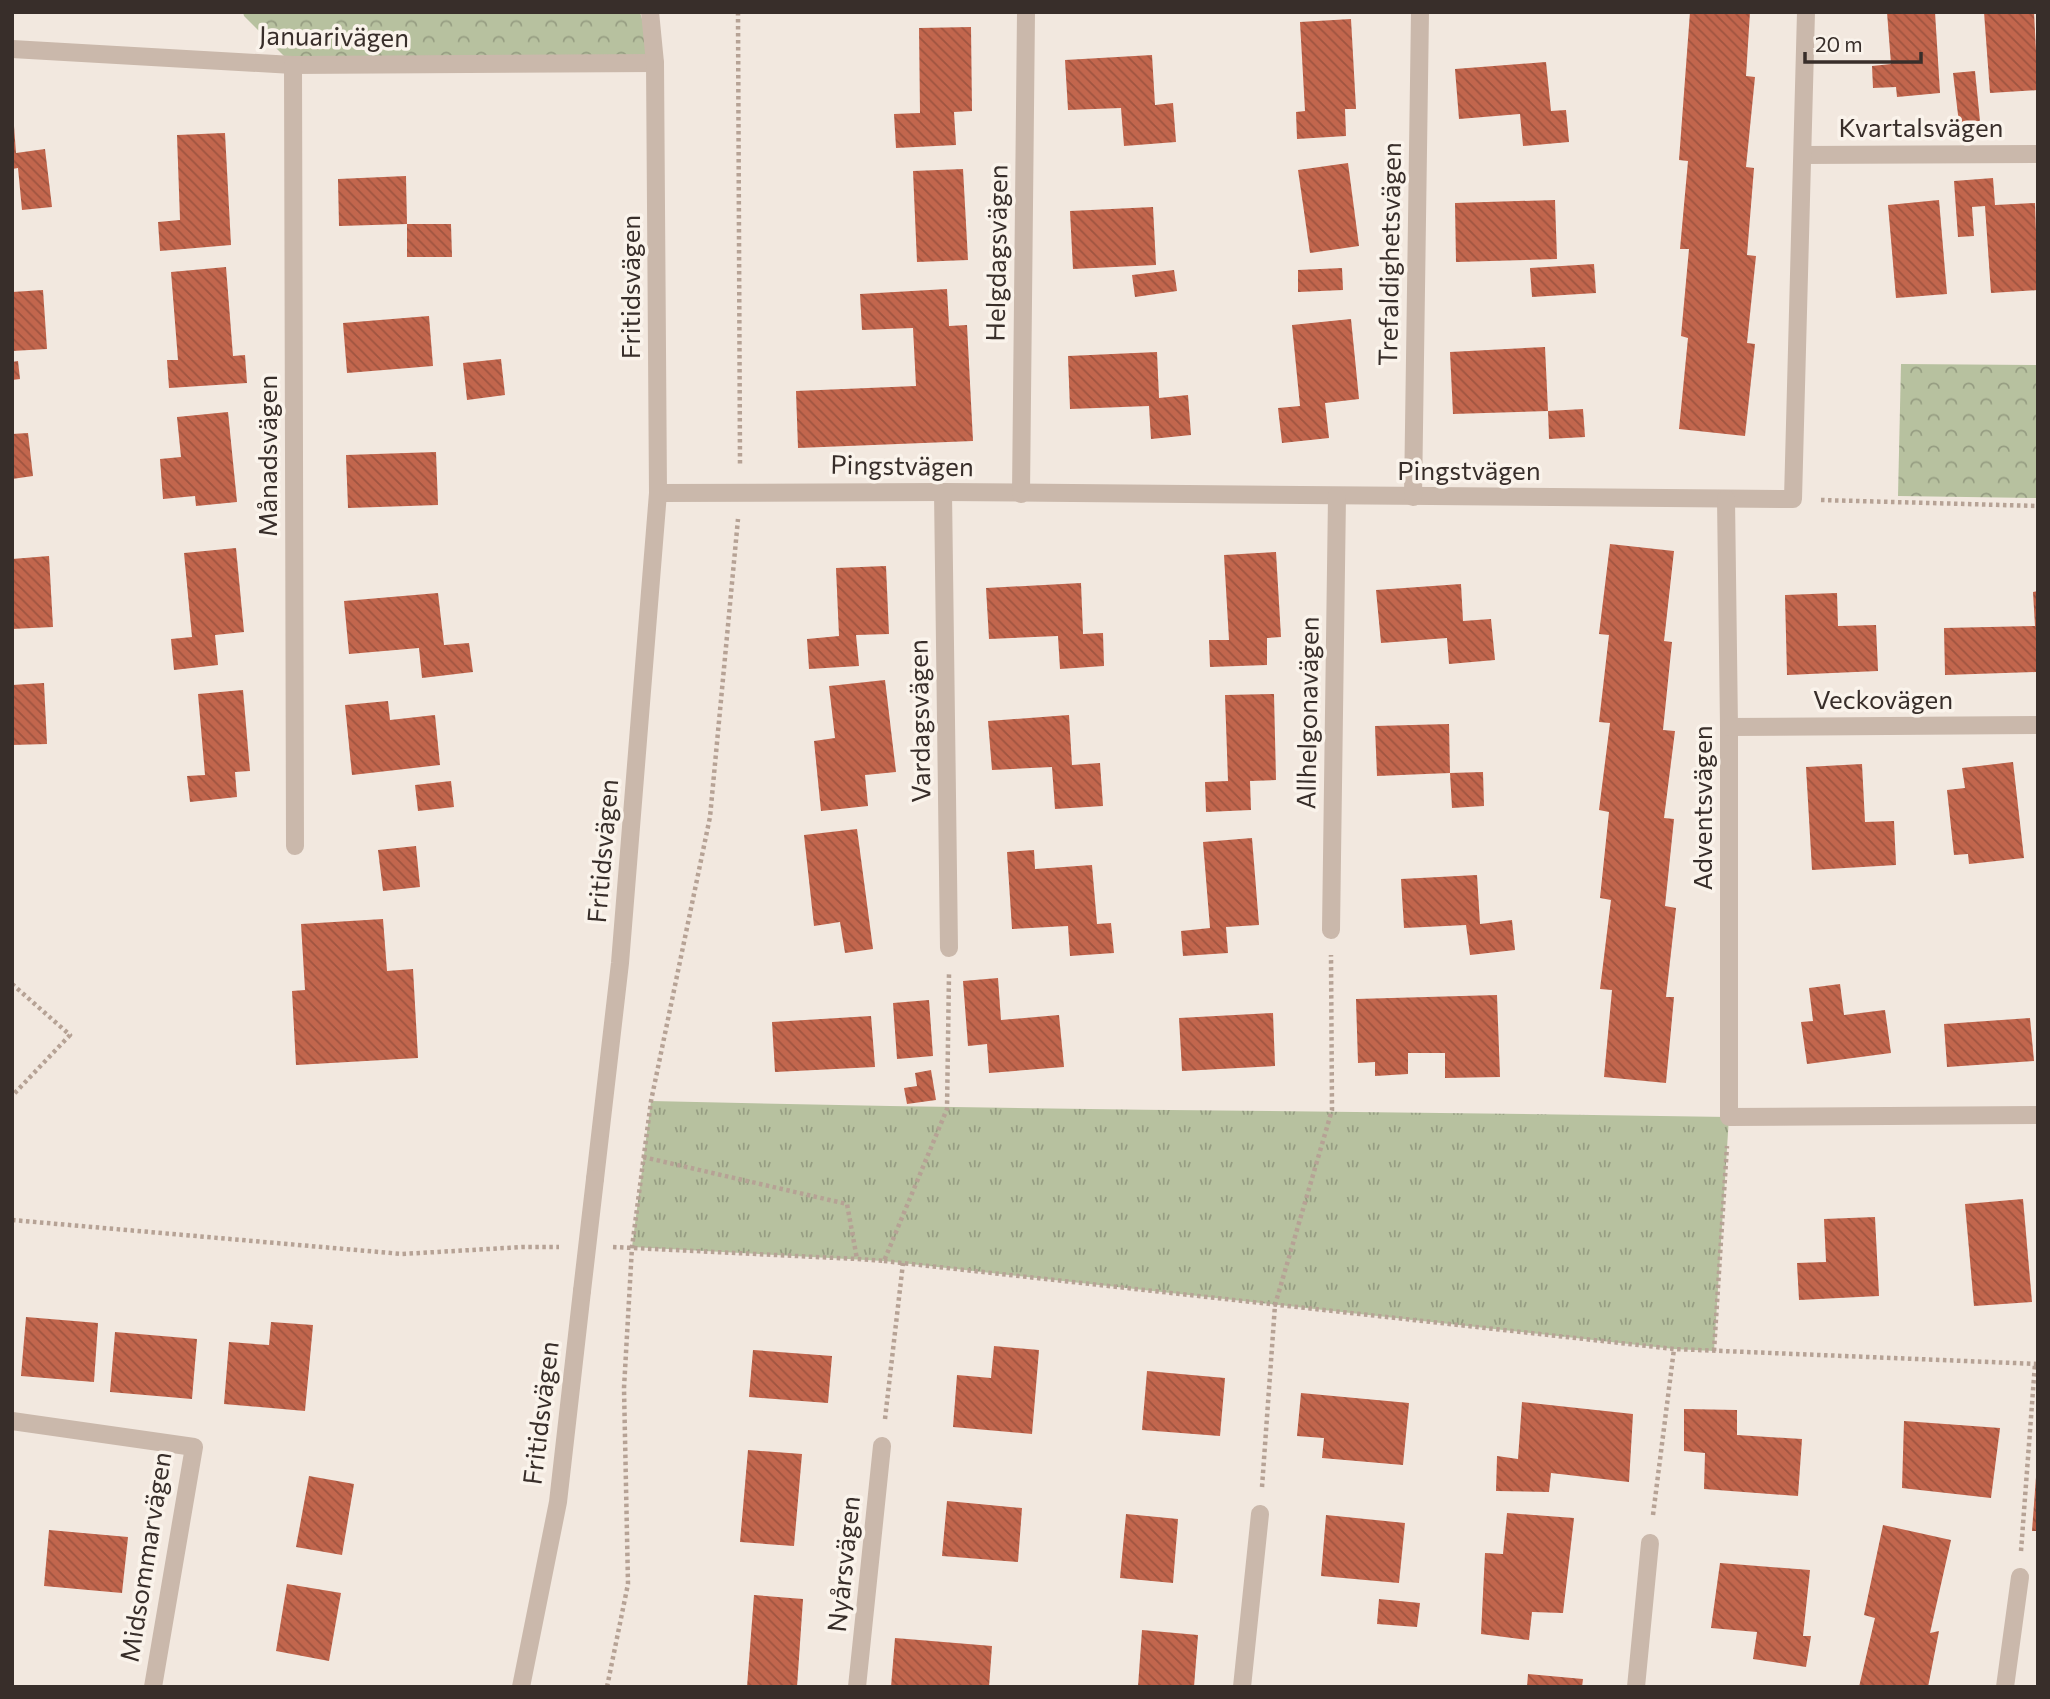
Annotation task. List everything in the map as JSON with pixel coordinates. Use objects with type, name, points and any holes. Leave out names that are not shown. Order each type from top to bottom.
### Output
[{"type":"street","name":"Fritidsvägen","points":[[521,1687],[558,1502],[596,1179],[620,963],[658,493],[655,63],[650,12]]},
{"type":"street","name":"Helgdagsvägen","points":[[1021,494],[1026,12]]},
{"type":"street","name":"Trefaldighetsvägen","points":[[1413,497],[1420,12]]},
{"type":"street","points":[[1793,499],[1807,12]]},
{"type":"street","name":"Januarivägen","points":[[12,49],[293,65],[655,63]]},
{"type":"street","name":"Månadsvägen","points":[[293,65],[295,846]]},
{"type":"street","name":"Kvartalsvägen","points":[[1803,155],[2038,154]]},
{"type":"street","name":"Pingstvägen","points":[[658,493],[943,492],[1793,499]]},
{"type":"street","name":"Vardagsvägen","points":[[943,492],[949,948]]},
{"type":"street","name":"Allhelgonavägen","points":[[1331,930],[1337,496]]},
{"type":"street","name":"Adventsvägen","points":[[1726,499],[1729,1117]]},
{"type":"street","name":"Veckovägen","points":[[1729,727],[2038,725]]},
{"type":"street","points":[[1729,1117],[2038,1115]]},
{"type":"street","name":"Midsommarvägen","points":[[12,1421],[194,1447],[153,1687]]},
{"type":"street","name":"Nyårsvägen","points":[[857,1687],[882,1446]]},
{"type":"street","points":[[1242,1687],[1260,1514]]},
{"type":"street","points":[[1636,1687],[1650,1543]]},
{"type":"street","points":[[2006,1687],[2020,1577]]},
{"type":"path","points":[[607,1687],[628,1584],[624,1388],[632,1247],[651,1101],[710,817],[740,494],[738,12]]},
{"type":"path","points":[[1793,499],[2038,506]]},
{"type":"path","points":[[1260,1514],[1275,1305],[1332,1110],[1331,930]]},
{"type":"path","points":[[884,1261],[947,1109],[949,948]]},
{"type":"path","points":[[12,984],[69,1035],[12,1096]]},
{"type":"path","points":[[1714,1351],[1729,1117]]},
{"type":"path","points":[[643,1157],[847,1204],[857,1259]]},
{"type":"path","points":[[12,1220],[402,1254],[564,1247]]},
{"type":"path","points":[[604,1247],[884,1261],[1675,1349],[2036,1364],[2020,1577]]},
{"type":"path","points":[[882,1446],[903,1263]]},
{"type":"path","points":[[1650,1543],[1675,1349]]},
{"type":"green space","points":[[243,12],[640,12],[655,63],[293,65]]},
{"type":"green space","points":[[1901,364],[2038,365],[2038,498],[1898,496]]},
{"type":"green space","points":[[651,1101],[1729,1117],[1714,1351],[1674,1349],[884,1261],[632,1247]]},
{"type":"building","points":[[1690,12],[1750,12],[1746,76],[1755,77],[1746,167],[1754,168],[1747,255],[1756,256],[1747,343],[1755,344],[1745,436],[1679,429],[1688,338],[1681,336],[1689,249],[1680,249],[1688,161],[1679,160]]},
{"type":"building","points":[[1887,12],[1935,12],[1940,93],[1897,97],[1896,87],[1873,88],[1872,66],[1891,64]]},
{"type":"building","points":[[1984,12],[2034,12],[2038,90],[1990,93]]},
{"type":"building","points":[[1351,19],[1356,109],[1345,109],[1346,136],[1297,139],[1296,112],[1305,111],[1300,22]]},
{"type":"building","points":[[971,27],[972,111],[954,112],[956,145],[896,148],[894,114],[920,113],[919,28]]},
{"type":"building","points":[[1152,55],[1155,105],[1173,103],[1176,142],[1124,146],[1121,108],[1068,110],[1065,60]]},
{"type":"building","points":[[1546,62],[1551,111],[1566,110],[1569,142],[1523,146],[1520,114],[1459,119],[1455,69]]},
{"type":"building","points":[[1975,71],[1980,121],[1959,123],[1953,73]]},
{"type":"building","points":[[12,126],[16,153],[45,149],[52,207],[22,210],[18,168],[12,169]]},
{"type":"building","points":[[225,133],[231,245],[160,251],[158,222],[180,220],[177,135]]},
{"type":"building","points":[[1348,163],[1359,246],[1310,253],[1298,170]]},
{"type":"building","points":[[963,169],[968,260],[917,262],[913,171]]},
{"type":"building","points":[[406,176],[407,224],[339,226],[338,179]]},
{"type":"building","points":[[1993,178],[1995,205],[2035,203],[2038,290],[1991,293],[1985,206],[1972,207],[1974,236],[1958,237],[1954,181]]},
{"type":"building","points":[[1555,200],[1557,259],[1456,262],[1455,203]]},
{"type":"building","points":[[1939,200],[1947,294],[1896,298],[1888,205]]},
{"type":"building","points":[[1153,207],[1156,265],[1073,269],[1070,211]]},
{"type":"building","points":[[407,224],[451,224],[452,257],[407,257]]},
{"type":"building","points":[[1594,264],[1596,293],[1532,297],[1530,268]]},
{"type":"building","points":[[226,267],[233,356],[245,355],[247,383],[169,388],[167,360],[178,360],[171,272]]},
{"type":"building","points":[[1342,268],[1343,290],[1298,292],[1298,270]]},
{"type":"building","points":[[1174,270],[1177,291],[1135,297],[1132,275]]},
{"type":"building","points":[[947,289],[949,326],[967,325],[973,441],[798,448],[796,391],[916,386],[913,328],[862,330],[860,294]]},
{"type":"building","points":[[43,290],[47,349],[12,351],[12,292]]},
{"type":"building","points":[[429,316],[433,366],[347,373],[343,323]]},
{"type":"building","points":[[1351,319],[1359,399],[1325,403],[1329,438],[1282,443],[1278,408],[1300,406],[1292,325]]},
{"type":"building","points":[[1545,347],[1548,411],[1453,414],[1450,352]]},
{"type":"building","points":[[1157,352],[1159,398],[1188,395],[1191,435],[1151,439],[1149,406],[1070,409],[1068,356]]},
{"type":"building","points":[[501,359],[505,395],[467,400],[463,363]]},
{"type":"building","points":[[18,361],[20,379],[12,380],[12,362]]},
{"type":"building","points":[[1583,409],[1585,437],[1549,439],[1548,411]]},
{"type":"building","points":[[228,412],[237,502],[196,506],[195,496],[163,499],[160,459],[181,457],[177,417]]},
{"type":"building","points":[[28,433],[33,476],[12,479],[12,434]]},
{"type":"building","points":[[436,452],[438,505],[348,508],[346,455]]},
{"type":"building","points":[[1610,544],[1674,551],[1664,641],[1672,642],[1663,730],[1675,731],[1664,818],[1674,819],[1665,906],[1676,908],[1666,997],[1674,997],[1666,1083],[1604,1077],[1612,990],[1600,989],[1611,900],[1600,898],[1609,812],[1599,810],[1610,723],[1599,722],[1609,635],[1599,634]]},
{"type":"building","points":[[236,548],[244,632],[215,635],[218,665],[174,670],[171,639],[192,637],[184,553]]},
{"type":"building","points":[[1276,552],[1281,637],[1267,638],[1267,665],[1210,667],[1209,640],[1229,640],[1224,555]]},
{"type":"building","points":[[49,556],[53,627],[12,629],[12,559]]},
{"type":"building","points":[[886,566],[889,634],[856,635],[859,666],[809,669],[807,639],[839,636],[836,568]]},
{"type":"building","points":[[1081,583],[1083,634],[1103,633],[1104,666],[1060,669],[1058,636],[989,639],[986,588]]},
{"type":"building","points":[[1461,584],[1463,621],[1491,619],[1495,660],[1449,664],[1447,638],[1381,643],[1376,590]]},
{"type":"building","points":[[2038,591],[2036,672],[1945,675],[1944,628],[2035,626],[2033,592]]},
{"type":"building","points":[[438,593],[444,645],[469,643],[473,672],[422,678],[419,648],[349,654],[344,601]]},
{"type":"building","points":[[1837,593],[1838,626],[1876,625],[1878,671],[1787,675],[1785,595]]},
{"type":"building","points":[[885,680],[896,772],[865,775],[868,806],[821,811],[814,741],[835,738],[829,686]]},
{"type":"building","points":[[44,683],[47,744],[12,745],[12,685]]},
{"type":"building","points":[[243,690],[250,771],[235,772],[237,797],[190,802],[187,776],[205,775],[198,694]]},
{"type":"building","points":[[1274,694],[1276,780],[1250,781],[1251,810],[1206,812],[1205,782],[1228,781],[1225,695]]},
{"type":"building","points":[[388,701],[390,720],[435,715],[440,765],[352,775],[345,705]]},
{"type":"building","points":[[1069,715],[1072,765],[1100,763],[1103,806],[1055,809],[1052,767],[992,770],[988,721]]},
{"type":"building","points":[[1449,724],[1450,773],[1377,776],[1375,726]]},
{"type":"building","points":[[2013,762],[2024,858],[1969,864],[1968,854],[1954,855],[1947,790],[1965,788],[1962,768]]},
{"type":"building","points":[[1862,764],[1865,822],[1894,821],[1896,865],[1812,870],[1806,767]]},
{"type":"building","points":[[1483,772],[1484,806],[1452,808],[1450,773]]},
{"type":"building","points":[[451,781],[454,807],[418,811],[415,785]]},
{"type":"building","points":[[857,829],[873,949],[845,953],[840,922],[814,926],[804,835]]},
{"type":"building","points":[[1252,838],[1259,925],[1226,927],[1228,953],[1183,956],[1181,931],[1210,928],[1203,842]]},
{"type":"building","points":[[416,846],[420,887],[383,891],[378,850]]},
{"type":"building","points":[[1034,850],[1035,869],[1092,865],[1097,924],[1111,923],[1114,953],[1070,956],[1068,926],[1012,929],[1007,852]]},
{"type":"building","points":[[1477,875],[1480,924],[1512,920],[1515,950],[1470,955],[1466,925],[1404,928],[1401,879]]},
{"type":"building","points":[[383,919],[387,971],[413,969],[418,1058],[296,1065],[292,991],[305,990],[301,924]]},
{"type":"building","points":[[998,978],[1001,1020],[1059,1015],[1064,1067],[989,1073],[987,1044],[968,1046],[963,981]]},
{"type":"building","points":[[1840,984],[1844,1015],[1885,1010],[1891,1053],[1807,1064],[1801,1022],[1813,1021],[1809,988]]},
{"type":"building","points":[[1497,995],[1500,1077],[1445,1078],[1445,1053],[1408,1053],[1408,1074],[1375,1076],[1375,1062],[1358,1063],[1356,999]]},
{"type":"building","points":[[929,1000],[933,1056],[897,1059],[893,1003]]},
{"type":"building","points":[[1273,1013],[1275,1066],[1182,1071],[1179,1018]]},
{"type":"building","points":[[871,1016],[875,1067],[775,1072],[772,1022]]},
{"type":"building","points":[[2030,1018],[2034,1061],[1947,1067],[1944,1024]]},
{"type":"building","points":[[931,1070],[936,1100],[907,1104],[904,1088],[917,1086],[915,1073]]},
{"type":"building","points":[[2023,1199],[2032,1302],[1974,1306],[1965,1204]]},
{"type":"building","points":[[1875,1217],[1879,1296],[1799,1300],[1797,1263],[1826,1262],[1824,1219]]},
{"type":"building","points":[[26,1317],[98,1323],[94,1382],[21,1376]]},
{"type":"building","points":[[271,1322],[313,1325],[305,1411],[224,1404],[229,1342],[269,1345]]},
{"type":"building","points":[[115,1332],[197,1339],[192,1399],[110,1392]]},
{"type":"building","points":[[994,1346],[1039,1350],[1032,1434],[953,1427],[957,1375],[991,1378]]},
{"type":"building","points":[[753,1350],[832,1356],[828,1403],[749,1397]]},
{"type":"building","points":[[1147,1371],[1225,1378],[1220,1436],[1142,1430]]},
{"type":"building","points":[[1301,1393],[1409,1403],[1403,1465],[1322,1458],[1324,1438],[1297,1436]]},
{"type":"building","points":[[1522,1402],[1633,1414],[1629,1482],[1551,1473],[1549,1492],[1496,1491],[1497,1456],[1518,1459]]},
{"type":"building","points":[[1684,1409],[1737,1410],[1737,1435],[1802,1439],[1798,1496],[1704,1489],[1705,1453],[1684,1451]]},
{"type":"building","points":[[1904,1421],[2000,1428],[1991,1498],[1902,1488]]},
{"type":"building","points":[[748,1450],[802,1454],[794,1546],[740,1542]]},
{"type":"building","points":[[309,1476],[354,1484],[342,1555],[296,1547]]},
{"type":"building","points":[[2036,1477],[2038,1531],[2032,1531]]},
{"type":"building","points":[[947,1501],[1022,1508],[1018,1562],[942,1556]]},
{"type":"building","points":[[1507,1513],[1574,1518],[1563,1613],[1532,1612],[1529,1640],[1481,1634],[1485,1553],[1503,1554]]},
{"type":"building","points":[[1126,1514],[1178,1519],[1173,1583],[1120,1578]]},
{"type":"building","points":[[1326,1515],[1405,1523],[1399,1583],[1321,1576]]},
{"type":"building","points":[[1883,1525],[1951,1540],[1930,1633],[1939,1631],[1928,1687],[1859,1687],[1875,1618],[1864,1615]]},
{"type":"building","points":[[49,1530],[128,1537],[122,1593],[44,1586]]},
{"type":"building","points":[[1720,1563],[1810,1570],[1803,1636],[1811,1636],[1806,1667],[1753,1659],[1757,1632],[1711,1628]]},
{"type":"building","points":[[287,1584],[341,1593],[329,1661],[276,1651]]},
{"type":"building","points":[[754,1595],[803,1599],[797,1687],[747,1687]]},
{"type":"building","points":[[1379,1599],[1420,1603],[1417,1627],[1377,1624]]},
{"type":"building","points":[[1142,1630],[1198,1635],[1194,1687],[1138,1687]]},
{"type":"building","points":[[895,1638],[992,1646],[989,1687],[891,1687]]},
{"type":"building","points":[[1528,1674],[1583,1679],[1582,1687],[1527,1687]]}]
